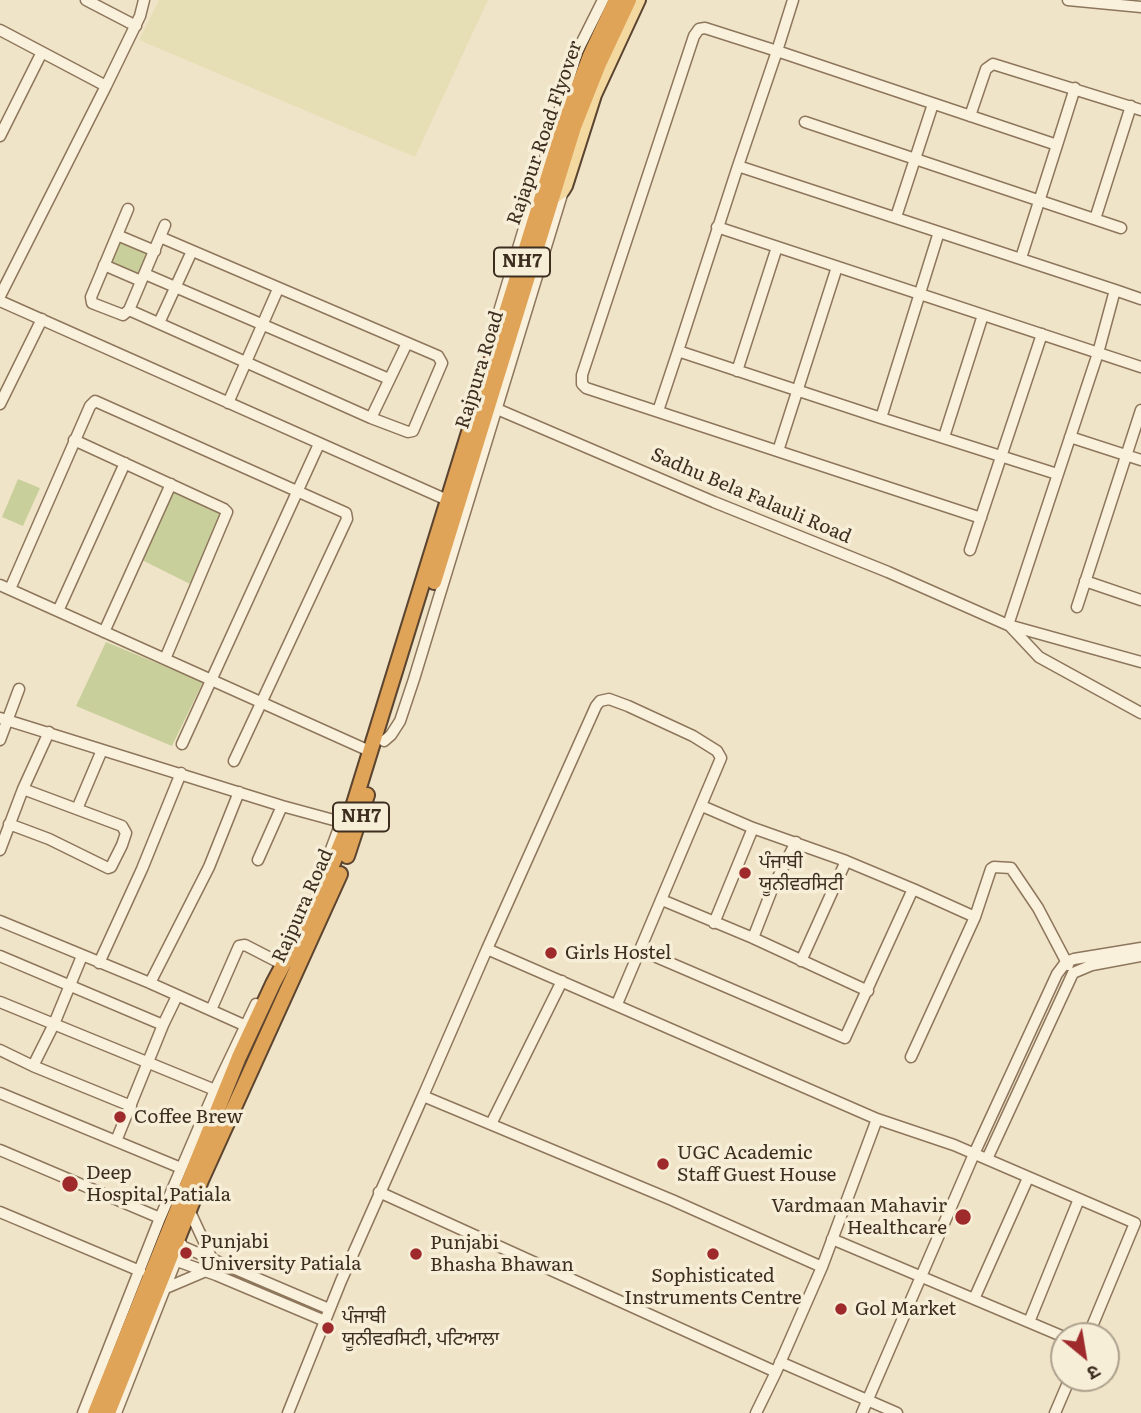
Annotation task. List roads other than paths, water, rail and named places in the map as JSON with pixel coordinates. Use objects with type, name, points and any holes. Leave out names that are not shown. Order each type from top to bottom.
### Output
[{"type":"highway","name":"Rajapur Road Flyover","points":[[488,405],[590,56],[616,0]]},
{"type":"highway","name":"Rajapur Road Flyover","points":[[558,195],[569,125],[629,0]]},
{"type":"highway","name":"Rajpura Road","points":[[96,1413],[248,1037],[344,836],[449,501],[488,405],[558,195]]},
{"type":"highway","name":"Rajpura Road","points":[[108,1413],[201,1178],[355,836],[384,741],[449,501]]},
{"type":"main road","points":[[558,195],[595,95],[639,0]]},
{"type":"street","points":[[86,0],[136,26]]},
{"type":"street","points":[[144,0],[136,26],[106,86],[5,274],[0,299],[449,501]]},
{"type":"street","points":[[83,1413],[157,1235],[160,1218],[215,1090],[278,962],[311,906],[449,501],[577,52],[603,0]]},
{"type":"street","points":[[658,411],[793,0]]},
{"type":"street","points":[[1068,0],[1141,7]]},
{"type":"street","points":[[1136,0],[1141,1]]},
{"type":"street","points":[[981,518],[586,388],[581,378],[694,36],[699,29],[705,28],[777,51],[1056,145]]},
{"type":"street","points":[[0,30],[106,86]]},
{"type":"street","points":[[1,131],[42,52]]},
{"type":"street","points":[[970,116],[986,69],[993,64],[1136,108],[1095,219]]},
{"type":"street","points":[[1021,258],[1075,88]]},
{"type":"street","points":[[896,217],[933,104]]},
{"type":"street","points":[[805,122],[1121,228]]},
{"type":"street","points":[[737,166],[1141,299]]},
{"type":"street","points":[[128,209],[91,297],[92,303],[123,315],[128,310],[165,225]]},
{"type":"street","points":[[717,227],[1141,367]]},
{"type":"street","points":[[881,418],[939,232]]},
{"type":"street","points":[[117,235],[155,251]]},
{"type":"street","points":[[128,310],[371,418],[408,432],[415,429],[442,361],[436,355],[160,237]]},
{"type":"street","points":[[737,371],[777,247]]},
{"type":"street","points":[[159,323],[192,251]]},
{"type":"street","points":[[104,265],[175,287],[389,379]]},
{"type":"street","points":[[778,451],[837,267]]},
{"type":"street","points":[[228,403],[278,289]]},
{"type":"street","points":[[1008,625],[1098,353],[1115,290]]},
{"type":"street","points":[[944,437],[984,315]]},
{"type":"street","points":[[0,404],[42,319]]},
{"type":"street","points":[[970,550],[1042,334]]},
{"type":"street","points":[[371,418],[407,343]]},
{"type":"street","points":[[678,351],[1057,474]]},
{"type":"street","points":[[234,761],[260,703],[347,517],[344,512],[95,401],[90,405],[5,587],[260,703],[365,749]]},
{"type":"street","points":[[384,741],[394,732],[400,720],[488,405]]},
{"type":"street","name":"Sadhu Bela Falauli Road","points":[[488,405],[714,502],[910,581],[1008,625]]},
{"type":"street","points":[[1077,607],[1141,410]]},
{"type":"street","points":[[1070,438],[1141,460]]},
{"type":"street","points":[[74,440],[224,509],[227,515],[165,659]]},
{"type":"street","points":[[182,744],[319,444]]},
{"type":"street","points":[[58,611],[125,463]]},
{"type":"street","points":[[104,632],[171,484]]},
{"type":"street","points":[[1085,581],[1141,599]]},
{"type":"street","points":[[1008,625],[1033,649],[1043,652],[1141,713]]},
{"type":"street","points":[[1008,625],[1141,662]]},
{"type":"street","points":[[1089,681],[1141,707]]},
{"type":"street","points":[[0,740],[4,719],[19,689]]},
{"type":"street","points":[[288,1413],[379,1192],[487,949],[600,701],[609,699],[693,736],[717,751],[721,762],[617,1004]]},
{"type":"street","points":[[4,719],[341,822]]},
{"type":"street","points":[[0,850],[23,789],[49,732]]},
{"type":"street","points":[[78,809],[102,750]]},
{"type":"street","points":[[99,963],[142,869],[181,773]]},
{"type":"street","points":[[9,824],[49,839],[102,867],[111,867],[122,845],[125,830],[122,826],[23,789]]},
{"type":"street","points":[[150,983],[209,867],[239,792]]},
{"type":"street","points":[[258,860],[282,806]]},
{"type":"street","points":[[702,806],[753,828],[846,861],[975,916]]},
{"type":"street","points":[[714,923],[753,828]]},
{"type":"street","points":[[752,938],[773,887],[796,842]]},
{"type":"street","points":[[801,961],[846,861]]},
{"type":"street","points":[[911,1058],[975,916],[993,867],[1011,868],[1034,900],[1073,972]]},
{"type":"street","points":[[116,1413],[192,1216],[265,1046],[331,909],[341,872]]},
{"type":"street","points":[[640,950],[845,1038],[913,890]]},
{"type":"street","points":[[662,900],[868,990]]},
{"type":"street","points":[[0,921],[246,1026]]},
{"type":"street","points":[[211,1010],[239,946],[246,945],[278,962]]},
{"type":"street","points":[[862,1413],[974,1154],[1057,974],[1066,962],[1084,956],[1141,948]]},
{"type":"street","points":[[487,949],[877,1119],[954,1145],[1135,1223],[1094,1322]]},
{"type":"street","points":[[0,956],[163,1025]]},
{"type":"street","points":[[987,1159],[1073,972],[1092,965],[1141,956]]},
{"type":"street","points":[[33,1066],[82,957]]},
{"type":"street","points":[[491,1124],[562,981]]},
{"type":"street","points":[[116,1141],[177,996]]},
{"type":"street","points":[[0,1002],[215,1090]]},
{"type":"street","points":[[0,1050],[131,1106]]},
{"type":"street","points":[[0,1093],[181,1168]]},
{"type":"street","points":[[423,1096],[672,1200],[822,1267]]},
{"type":"street","points":[[756,1413],[822,1267],[877,1119]]},
{"type":"street","points":[[0,1150],[160,1218]]},
{"type":"street","points":[[974,1299],[1028,1178]]},
{"type":"street","points":[[379,1192],[532,1264],[778,1367],[897,1413]]},
{"type":"street","points":[[1029,1322],[1079,1199]]},
{"type":"street","points":[[0,1212],[140,1271]]},
{"type":"street","points":[[192,1216],[212,1259]]},
{"type":"street","points":[[832,1239],[1050,1331]]},
{"type":"street","points":[[181,1245],[329,1309]]},
{"type":"street","points":[[166,1288],[206,1271],[212,1259]]},
{"type":"street","points":[[175,1261],[206,1271],[325,1321]]},
{"type":"street","points":[[1055,1413],[1064,1392]]},
{"type":"place","name":"ਪੰਜਾਬੀ ਯੂਨੀਵਰਸਿਟੀ","points":[[745,873]]},
{"type":"place","name":"Girls Hostel","points":[[551,953]]},
{"type":"place","name":"Coffee Brew","points":[[120,1117]]},
{"type":"place","name":"UGC Academic Staff Guest House","points":[[663,1164]]},
{"type":"place","name":"Deep Hospital,Patiala","points":[[70,1184]]},
{"type":"place","name":"Vardmaan Mahavir Healthcare","points":[[963,1217]]},
{"type":"place","name":"Punjabi University Patiala","points":[[186,1253]]},
{"type":"place","name":"Punjabi Bhasha Bhawan","points":[[416,1254]]},
{"type":"place","name":"Sophisticated Instruments Centre","points":[[713,1254]]},
{"type":"place","name":"Gol Market","points":[[841,1309]]},
{"type":"place","name":"ਪੰਜਾਬੀ ਯੂਨੀਵਰਸਿਟੀ, ਪਟਿਆਲਾ","points":[[328,1328]]}]
